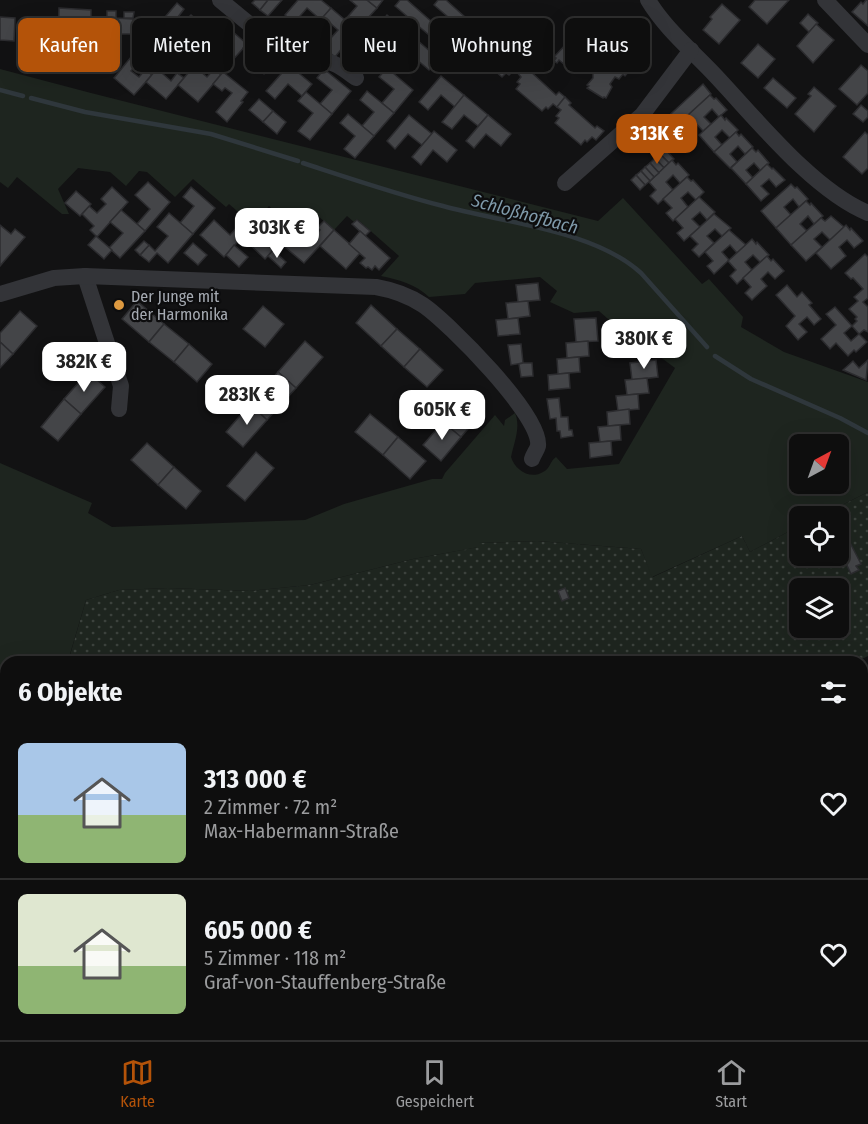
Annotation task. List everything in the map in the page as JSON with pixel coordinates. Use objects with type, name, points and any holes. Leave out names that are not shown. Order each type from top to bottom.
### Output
[{"type":"street","points":[[220,0],[288,56],[300,63],[324,60],[341,67],[356,78]]},
{"type":"street","points":[[648,0],[668,26],[802,166],[830,190],[868,213]]},
{"type":"street","points":[[825,0],[868,45]]},
{"type":"street","points":[[565,183],[642,116],[691,50]]},
{"type":"street","points":[[0,294],[54,278],[85,276],[376,287],[399,292],[424,306],[475,351],[518,404],[534,430],[538,446],[532,459]]},
{"type":"street","points":[[85,276],[121,386],[119,409]]},
{"type":"shaded area","points":[[0,69],[598,221],[623,198],[702,284],[709,279],[743,317],[741,327],[784,352],[868,382],[868,492],[840,506],[789,506],[789,531],[750,552],[742,536],[652,577],[641,549],[537,541],[479,543],[479,547],[413,559],[310,585],[250,591],[168,588],[119,590],[86,600],[69,656],[0,656],[0,463],[92,503],[88,513],[112,527],[305,520],[344,504],[432,479],[442,479],[495,415],[504,426],[505,420],[515,413],[517,429],[511,457],[519,470],[528,474],[533,475],[545,471],[556,457],[567,469],[619,464],[675,368],[655,353],[624,357],[607,347],[617,327],[599,311],[574,313],[550,302],[557,291],[540,277],[475,283],[465,294],[429,297],[407,283],[381,276],[399,256],[357,219],[354,222],[347,216],[334,230],[310,209],[293,229],[269,206],[253,225],[229,204],[226,207],[193,179],[175,197],[147,172],[139,171],[126,186],[110,172],[78,168],[58,189],[69,214],[62,214],[17,177],[8,188],[0,182]]},
{"type":"shaded area","points":[[868,492],[868,656],[70,656],[86,600],[119,590],[168,588],[250,591],[310,585],[413,559],[478,547],[479,543],[537,541],[641,549],[653,577],[742,536],[750,552],[789,531],[789,566],[849,566],[849,506],[840,506]]},
{"type":"building","points":[[255,0],[268,0],[260,10],[252,3]]},
{"type":"building","points":[[268,0],[282,0],[268,16],[260,10]]},
{"type":"building","points":[[298,0],[321,0],[331,8],[323,18],[319,18],[307,8],[298,18],[288,18],[285,15]]},
{"type":"building","points":[[350,0],[367,0],[377,8],[368,18],[347,18],[357,6]]},
{"type":"building","points":[[367,0],[383,0],[377,8]]},
{"type":"building","points":[[400,0],[407,0],[430,20],[430,36],[418,26],[418,18],[409,18],[395,6]]},
{"type":"building","points":[[438,0],[446,0],[466,18],[449,18],[434,5]]},
{"type":"building","points":[[755,0],[789,0],[767,24],[749,7]]},
{"type":"building","points":[[868,0],[868,26],[852,12]]},
{"type":"building","points":[[177,3],[184,9],[179,18],[164,18]]},
{"type":"building","points":[[722,4],[740,20],[719,44],[703,30],[712,19],[710,17]]},
{"type":"building","points":[[59,8],[91,10],[91,17],[107,17],[107,11],[116,11],[116,18],[59,18]]},
{"type":"building","points":[[331,8],[343,18],[342,48],[335,57],[330,53],[330,39],[338,30],[330,23],[330,18],[323,17]]},
{"type":"building","points":[[124,12],[134,12],[133,18],[124,18]]},
{"type":"building","points":[[808,14],[818,23],[809,32],[800,23]]},
{"type":"building","points":[[0,17],[15,18],[14,41],[0,40]]},
{"type":"building","points":[[120,18],[132,19],[132,34],[120,34]]},
{"type":"building","points":[[816,24],[834,40],[813,63],[797,46]]},
{"type":"building","points":[[233,32],[245,42],[245,46],[233,60]]},
{"type":"building","points":[[418,41],[430,51],[429,70],[418,61]]},
{"type":"building","points":[[758,44],[775,59],[758,78],[741,63]]},
{"type":"building","points":[[565,45],[565,65],[559,60],[557,63],[554,61],[556,58],[554,57]]},
{"type":"building","points":[[131,57],[132,72],[139,77],[143,72],[152,75],[134,95],[114,78]]},
{"type":"building","points":[[861,65],[868,71],[868,93],[857,105],[839,89]]},
{"type":"building","points":[[154,72],[164,72],[163,74],[171,81],[177,73],[184,78],[166,99],[146,82]]},
{"type":"building","points":[[189,72],[201,72],[207,77],[211,72],[218,72],[221,75],[198,102],[178,85]]},
{"type":"building","points":[[223,72],[248,92],[227,122],[216,112],[232,93],[225,88],[222,91],[213,84]]},
{"type":"building","points":[[283,72],[297,72],[312,84],[302,96],[288,84],[275,99],[266,91]]},
{"type":"building","points":[[322,72],[328,72],[351,91],[332,114],[320,104],[332,90],[317,78]]},
{"type":"building","points":[[383,72],[392,72],[413,90],[394,113],[382,103],[394,89],[379,77]]},
{"type":"building","points":[[496,72],[512,72],[509,75],[506,73],[502,77]]},
{"type":"building","points":[[517,72],[531,72],[556,95],[559,92],[565,97],[557,107],[553,104],[542,111],[516,89],[521,77]]},
{"type":"building","points":[[593,72],[628,72],[619,79],[615,77],[610,84],[612,87],[606,98],[587,88],[593,78]]},
{"type":"building","points":[[441,76],[464,95],[455,107],[441,95],[428,110],[419,102]]},
{"type":"building","points":[[773,78],[796,98],[787,108],[764,88]]},
{"type":"building","points":[[703,84],[711,94],[668,134],[659,125]]},
{"type":"building","points":[[814,87],[836,106],[814,132],[795,114],[811,96],[808,94]]},
{"type":"building","points":[[367,91],[394,113],[374,136],[362,126],[374,112],[360,100]]},
{"type":"building","points":[[306,92],[332,114],[310,140],[298,131],[313,113],[298,101]]},
{"type":"building","points":[[464,95],[488,115],[478,126],[464,115],[452,129],[442,122]]},
{"type":"building","points":[[710,95],[727,110],[719,117],[712,109],[704,117],[711,124],[703,131],[688,115]]},
{"type":"building","points":[[565,97],[571,103],[569,105],[595,128],[597,126],[604,131],[596,140],[592,137],[581,145],[555,123],[559,118],[556,116],[561,110],[557,107]]},
{"type":"building","points":[[259,99],[273,111],[263,122],[249,110]]},
{"type":"building","points":[[861,105],[868,111],[868,117],[863,122],[853,114]]},
{"type":"building","points":[[273,111],[286,122],[277,134],[263,122]]},
{"type":"building","points":[[348,114],[374,136],[355,158],[344,149],[355,136],[340,123]]},
{"type":"building","points":[[409,115],[432,134],[422,145],[408,134],[395,149],[387,141]]},
{"type":"building","points":[[488,115],[511,134],[501,146],[486,134],[474,148],[466,141]]},
{"type":"building","points":[[721,115],[738,130],[730,138],[722,130],[715,137],[722,145],[714,152],[699,135]]},
{"type":"building","points":[[434,131],[457,150],[447,162],[433,150],[421,165],[412,157]]},
{"type":"building","points":[[736,132],[739,136],[741,134],[753,147],[745,154],[738,146],[730,154],[737,162],[730,168],[714,152]]},
{"type":"building","points":[[865,132],[868,135],[868,168],[862,174],[843,157]]},
{"type":"building","points":[[752,148],[756,152],[758,150],[769,163],[761,171],[754,163],[746,170],[753,178],[746,184],[731,168]]},
{"type":"building","points":[[665,149],[674,159],[669,163],[660,154]]},
{"type":"building","points":[[660,154],[669,163],[664,168],[655,158]]},
{"type":"building","points":[[655,158],[664,168],[659,173],[650,163]]},
{"type":"building","points":[[672,160],[689,175],[680,183],[673,175],[666,182],[673,190],[658,204],[650,196],[656,190],[649,182]]},
{"type":"building","points":[[650,163],[659,173],[654,177],[645,167]]},
{"type":"building","points":[[767,164],[785,180],[776,187],[769,179],[761,186],[769,194],[761,201],[746,184]]},
{"type":"building","points":[[645,167],[654,177],[650,181],[641,171]]},
{"type":"building","points":[[641,171],[650,181],[645,185],[636,175]]},
{"type":"building","points":[[636,175],[645,185],[640,190],[631,180]]},
{"type":"building","points":[[687,177],[704,192],[696,200],[688,192],[681,198],[688,207],[673,221],[666,213],[672,208],[663,199]]},
{"type":"building","points":[[148,182],[170,202],[145,231],[137,224],[150,209],[135,195]]},
{"type":"building","points":[[791,184],[808,199],[799,207],[793,199],[784,207],[791,215],[776,228],[761,211]]},
{"type":"building","points":[[112,187],[128,202],[97,237],[90,230],[94,226],[82,214],[89,206],[97,213],[106,204],[101,199]]},
{"type":"building","points":[[191,187],[215,208],[193,234],[180,223],[194,206],[183,197]]},
{"type":"building","points":[[76,191],[91,204],[80,216],[65,203]]},
{"type":"building","points":[[699,197],[715,212],[707,220],[700,212],[692,219],[700,227],[684,241],[677,233],[683,228],[675,219]]},
{"type":"building","points":[[806,201],[810,205],[811,203],[823,216],[814,224],[808,216],[800,224],[807,231],[791,245],[776,228]]},
{"type":"building","points":[[121,210],[145,231],[120,258],[109,248],[123,233],[110,222]]},
{"type":"building","points":[[169,213],[193,234],[168,263],[157,253],[149,262],[140,255],[149,245],[155,251],[168,236],[157,227]]},
{"type":"building","points":[[714,214],[731,228],[722,236],[715,229],[707,236],[714,243],[699,257],[692,250],[698,244],[690,236]]},
{"type":"building","points":[[242,216],[253,225],[224,257],[200,235],[214,220],[230,235],[239,225],[236,222]]},
{"type":"building","points":[[831,216],[844,227],[830,240],[822,232],[814,239],[822,247],[806,261],[791,245],[821,218],[825,221]]},
{"type":"building","points":[[283,220],[293,229],[265,259],[242,237],[256,221],[273,237]]},
{"type":"building","points":[[357,220],[370,231],[365,236],[352,224]]},
{"type":"building","points":[[324,221],[334,230],[304,263],[280,243],[295,226],[311,240],[320,230],[317,228]]},
{"type":"building","points":[[0,225],[11,234],[15,229],[25,237],[0,266]]},
{"type":"building","points":[[846,225],[863,241],[854,248],[847,240],[839,247],[846,256],[831,269],[816,253]]},
{"type":"building","points":[[334,230],[360,253],[346,269],[320,246]]},
{"type":"building","points":[[729,230],[746,245],[737,253],[730,245],[722,252],[729,260],[714,274],[707,266],[713,261],[705,252]]},
{"type":"building","points":[[360,231],[390,258],[379,270],[375,266],[372,270],[366,268],[360,263],[365,258],[349,244]]},
{"type":"building","points":[[96,236],[112,250],[104,259],[88,245]]},
{"type":"building","points":[[752,239],[769,255],[760,262],[753,255],[745,262],[752,270],[737,284],[730,276],[736,270],[728,261]]},
{"type":"building","points":[[144,241],[149,245],[140,255],[135,250]]},
{"type":"building","points":[[193,243],[207,255],[198,265],[184,253]]},
{"type":"building","points":[[234,245],[248,257],[239,267],[226,255]]},
{"type":"building","points":[[273,250],[286,262],[281,268],[268,256]]},
{"type":"building","points":[[865,254],[868,257],[868,298],[863,302],[868,307],[868,332],[864,330],[859,334],[852,326],[857,321],[855,319],[857,317],[849,309],[858,301],[854,297],[863,289],[845,273]]},
{"type":"building","points":[[767,256],[784,271],[775,279],[768,272],[761,279],[767,286],[752,300],[745,293],[751,287],[743,278]]},
{"type":"building","points":[[538,283],[540,300],[518,302],[516,285]]},
{"type":"building","points":[[787,285],[797,297],[802,292],[812,303],[809,305],[821,319],[814,325],[807,317],[799,324],[807,332],[798,340],[786,326],[795,316],[776,295]]},
{"type":"building","points":[[137,301],[164,324],[149,342],[122,319]]},
{"type":"building","points":[[528,301],[530,316],[508,319],[506,303]]},
{"type":"building","points":[[371,305],[397,329],[381,346],[356,323]]},
{"type":"building","points":[[263,306],[284,324],[265,347],[243,329]]},
{"type":"building","points":[[835,307],[852,326],[844,333],[851,341],[859,334],[867,342],[848,356],[836,343],[830,349],[821,339],[836,325],[826,314]]},
{"type":"building","points":[[20,311],[37,326],[13,354],[0,342],[0,333]]},
{"type":"building","points":[[518,318],[520,334],[498,336],[496,320]]},
{"type":"building","points":[[596,318],[598,341],[576,342],[574,319]]},
{"type":"building","points":[[164,324],[189,344],[174,362],[149,342]]},
{"type":"building","points":[[397,329],[420,349],[404,367],[381,346]]},
{"type":"building","points":[[305,341],[323,357],[296,388],[278,372]]},
{"type":"building","points":[[588,341],[589,356],[567,358],[566,343]]},
{"type":"building","points":[[0,342],[13,354],[0,368]]},
{"type":"building","points":[[189,344],[212,364],[197,382],[174,362]]},
{"type":"building","points":[[521,344],[523,363],[511,365],[508,345]]},
{"type":"building","points":[[420,349],[443,370],[427,387],[404,367]]},
{"type":"building","points":[[579,357],[580,372],[558,374],[557,359]]},
{"type":"building","points":[[656,360],[658,377],[632,380],[630,363]]},
{"type":"building","points":[[868,360],[866,380],[843,370],[853,361],[859,368]]},
{"type":"building","points":[[532,363],[533,376],[521,377],[519,364]]},
{"type":"building","points":[[88,372],[105,387],[81,414],[64,399]]},
{"type":"building","points":[[278,372],[296,388],[267,420],[250,404]]},
{"type":"building","points":[[569,373],[570,388],[549,390],[548,375]]},
{"type":"building","points":[[647,378],[649,393],[627,395],[625,380]]},
{"type":"building","points":[[638,394],[639,409],[618,411],[616,396]]},
{"type":"building","points":[[559,398],[561,417],[568,417],[569,430],[572,430],[573,436],[561,438],[560,431],[557,431],[556,418],[550,419],[547,399]]},
{"type":"building","points":[[64,399],[81,414],[58,441],[41,427]]},
{"type":"building","points":[[462,400],[480,415],[461,437],[443,422]]},
{"type":"building","points":[[250,404],[267,420],[243,447],[226,432]]},
{"type":"building","points":[[629,409],[630,424],[608,426],[607,412]]},
{"type":"building","points":[[370,414],[398,437],[383,455],[355,432]]},
{"type":"building","points":[[443,422],[461,437],[441,461],[423,445]]},
{"type":"building","points":[[620,425],[621,440],[600,442],[598,427]]},
{"type":"building","points":[[398,437],[426,461],[410,479],[383,455]]},
{"type":"building","points":[[611,441],[612,455],[590,458],[589,443]]},
{"type":"building","points":[[147,443],[174,467],[158,485],[131,460]]},
{"type":"building","points":[[256,452],[274,468],[245,501],[227,486]]},
{"type":"building","points":[[174,467],[201,491],[186,509],[158,485]]},
{"type":"building","points":[[849,541],[861,564],[856,566],[859,570],[851,574],[847,566]]},
{"type":"building","points":[[565,588],[569,598],[562,601],[558,591]]},
{"type":"waterway","name":"Schloßhofbach","points":[[0,90],[23,96]]},
{"type":"waterway","name":"Schloßhofbach","points":[[31,98],[85,112],[211,134],[298,161]]},
{"type":"waterway","name":"Schloßhofbach","points":[[303,163],[425,201],[574,237],[599,247],[621,258],[641,273],[707,347]]},
{"type":"waterway","name":"Schloßhofbach","points":[[715,356],[751,379],[840,418],[868,433]]},
{"type":"place","name":"Der Junge mit der Harmonika","points":[[119,305]]}]
